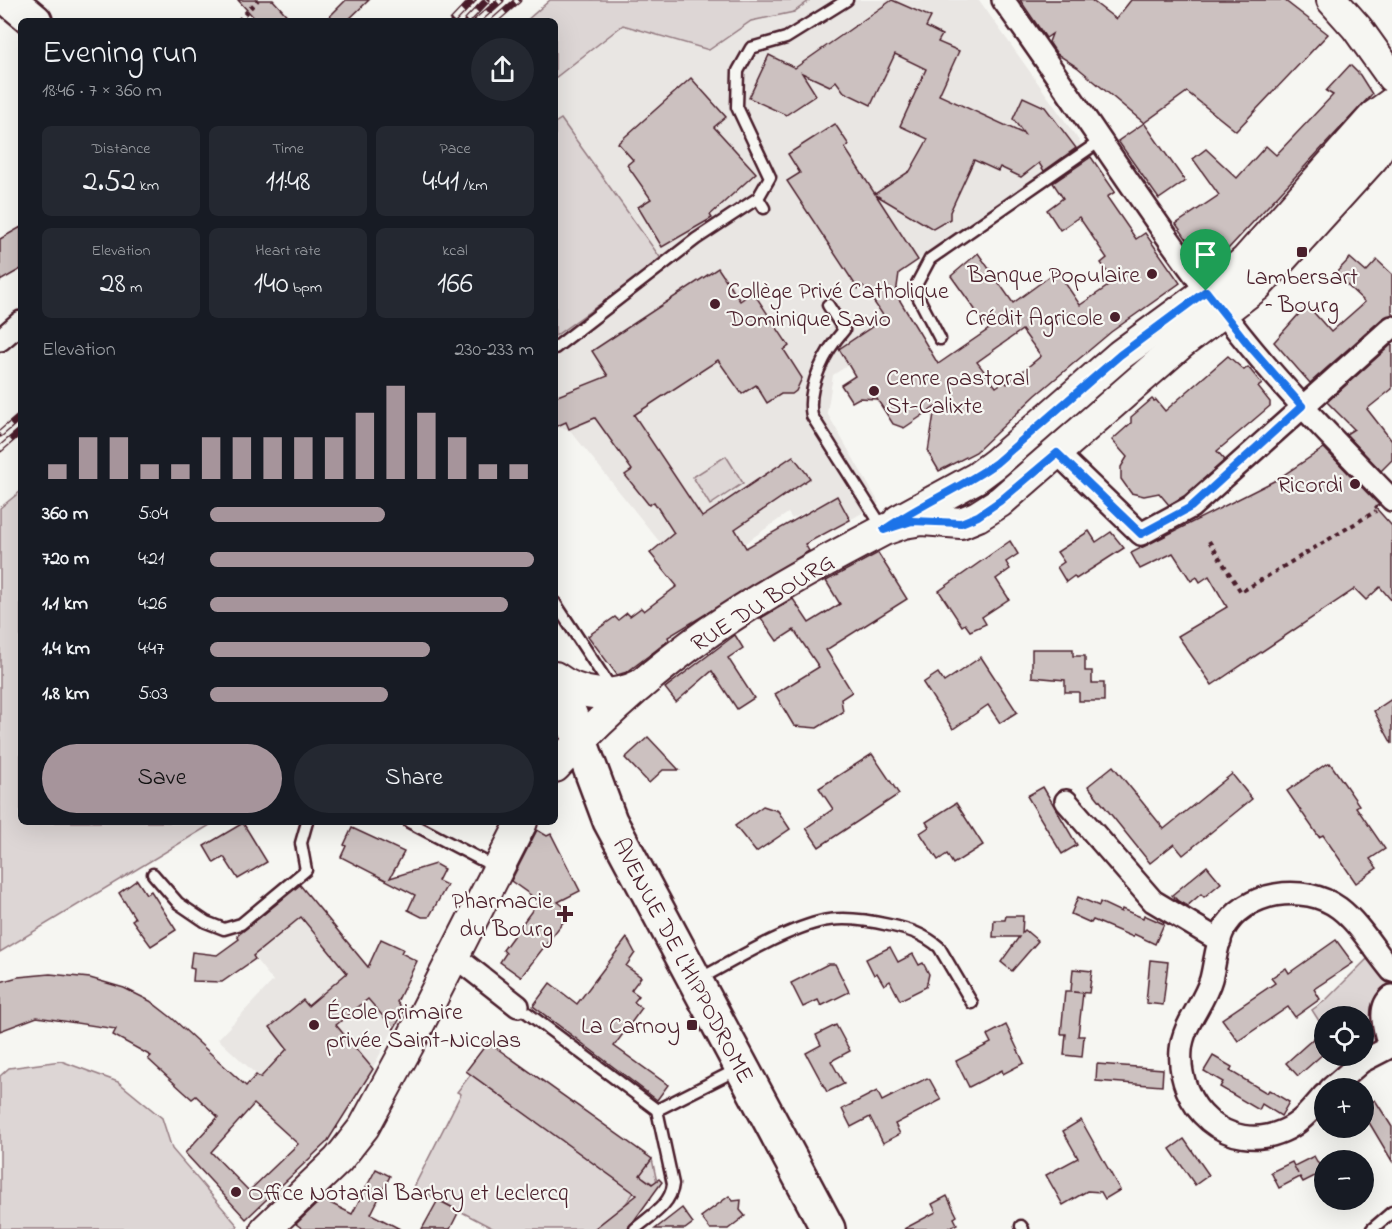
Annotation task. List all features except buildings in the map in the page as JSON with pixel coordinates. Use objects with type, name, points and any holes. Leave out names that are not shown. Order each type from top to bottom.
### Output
[{"type":"main road","points":[[10,0],[31,18]]},
{"type":"main road","points":[[0,20],[18,35]]},
{"type":"main road","name":"AVENUE DE L'HIPPODROME","points":[[558,713],[562,752],[596,831],[828,1229]]},
{"type":"main road","name":"AVENUE DE L'HIPPODROME","points":[[562,752],[610,820],[695,981],[735,1071],[811,1229]]},
{"type":"street","points":[[1003,0],[1100,141],[1215,301],[1387,504]]},
{"type":"street","points":[[1332,0],[1357,28],[1392,77]]},
{"type":"street","points":[[1342,0],[1357,28]]},
{"type":"street","points":[[1215,301],[1246,260],[1374,116],[1392,103]]},
{"type":"street","points":[[1215,301],[1263,281],[1373,158],[1392,127]]},
{"type":"street","name":"RUE DU BOURG","points":[[884,530],[912,521],[961,523],[978,516],[1000,501],[1162,360],[1215,301]]},
{"type":"street","name":"RUE DU BOURG","points":[[562,752],[688,647],[742,610],[884,530],[912,511],[969,482],[996,463],[1120,355],[1215,301]]},
{"type":"street","points":[[0,340],[18,325]]},
{"type":"street","points":[[1057,453],[1141,534],[1191,507],[1392,327]]},
{"type":"street","name":"RUE DU BOURG","points":[[558,679],[585,692],[613,693],[645,682]]},
{"type":"street","points":[[1066,801],[1153,902],[1220,941]]},
{"type":"street","points":[[266,1229],[338,1160],[363,1127],[408,1046],[520,825]]},
{"type":"street","points":[[1314,1105],[1297,1123],[1272,1135],[1244,1137],[1221,1129],[1209,1121],[1191,1100],[1183,1077],[1181,1049],[1187,1027],[1206,994],[1224,930],[1239,911],[1262,898],[1285,893],[1313,896],[1341,909],[1392,971]]},
{"type":"street","points":[[453,955],[518,1006]]},
{"type":"street","points":[[1343,1078],[1361,1062],[1391,1046],[1383,1016],[1383,1007],[1392,996]]},
{"type":"lane","points":[[558,346],[696,239],[761,203],[770,177],[737,107],[738,71],[751,48],[786,38],[847,0]]},
{"type":"lane","points":[[940,339],[914,289],[930,259],[1100,141]]},
{"type":"lane","points":[[828,305],[844,330],[831,345],[823,360],[811,402],[812,416],[884,530]]},
{"type":"lane","points":[[558,607],[609,682],[613,693]]},
{"type":"lane","points":[[153,874],[178,903],[206,922],[224,928],[241,924],[306,870],[301,843],[306,825]]},
{"type":"lane","points":[[415,825],[497,868]]},
{"type":"lane","points":[[695,981],[805,927],[827,921],[851,920],[901,927],[931,940],[939,947],[972,1003]]},
{"type":"lane","points":[[518,1006],[657,1110],[673,1184],[672,1191],[667,1202],[635,1229]]},
{"type":"lane","points":[[657,1110],[735,1071]]},
{"type":"lane","points":[[1372,1229],[1392,1212]]},
{"type":"path","points":[[241,18],[258,0]]},
{"type":"path","points":[[1209,541],[1240,592],[1387,504]]},
{"type":"shaded area","points":[[550,0],[810,0],[794,12],[751,21],[709,50],[623,25],[558,76],[558,18],[529,18]]},
{"type":"shaded area","name":"Collège Privé Catholique Dominique Savio","points":[[810,0],[979,0],[1082,145],[899,273],[896,293],[900,332],[833,375],[827,413],[879,503],[850,520],[837,496],[792,519],[788,513],[691,581],[569,429],[558,427],[558,76],[624,25],[709,50],[751,21],[794,12]]},
{"type":"shaded area","points":[[561,119],[662,260],[558,334],[558,121]]},
{"type":"shaded area","points":[[726,456],[743,483],[710,505],[693,477]]},
{"type":"shaded area","points":[[18,493],[18,825],[210,825],[0,952],[0,508]]},
{"type":"shaded area","name":"École primaire privée Saint-Nicolas","points":[[300,885],[404,1010],[359,1093],[328,1141],[218,1039],[273,981],[237,936]]},
{"type":"shaded area","points":[[1367,959],[1390,982],[1376,996],[1371,1006],[1318,1006]]},
{"type":"shaded area","points":[[61,1061],[118,1082],[162,1118],[172,1149],[238,1226],[236,1229],[0,1229],[0,1076],[9,1068]]},
{"type":"shaded area","points":[[471,1074],[629,1189],[652,1159],[658,1187],[644,1178],[625,1205],[594,1229],[494,1229],[414,1187],[461,1094],[457,1092]]},
{"type":"railway","points":[[456,18],[473,0]]},
{"type":"railway","points":[[470,18],[487,0]]},
{"type":"railway","points":[[480,18],[501,0]]},
{"type":"railway","points":[[497,18],[518,0]]},
{"type":"railway","points":[[0,434],[18,419]]},
{"type":"railway","points":[[0,449],[18,434]]},
{"type":"place","name":"Lambersart – Bourg","points":[[1302,252]]},
{"type":"place","name":"Banque Populaire","points":[[1152,274]]},
{"type":"place","name":"Collège Privé Catholique Dominique Savio","points":[[715,304]]},
{"type":"place","name":"Crédit Agricole","points":[[1115,317]]},
{"type":"place","name":"Cenre pastoral St-Calixte","points":[[874,391]]},
{"type":"place","name":"Ricordi","points":[[1355,484]]},
{"type":"place","name":"Pharmacie du Bourg","points":[[565,914]]},
{"type":"place","name":"École primaire privée Saint-Nicolas","points":[[314,1025]]},
{"type":"place","name":"La Carnoy","points":[[692,1025]]},
{"type":"place","name":"Office Notarial Barbry et Leclercq","points":[[236,1192]]},
{"type":"route","points":[[1206,291],[1302,406],[1191,507],[1141,534],[1057,453],[1000,501],[978,516],[961,523],[912,521],[884,530],[912,511],[976,478],[1131,346],[1206,291]]}]
